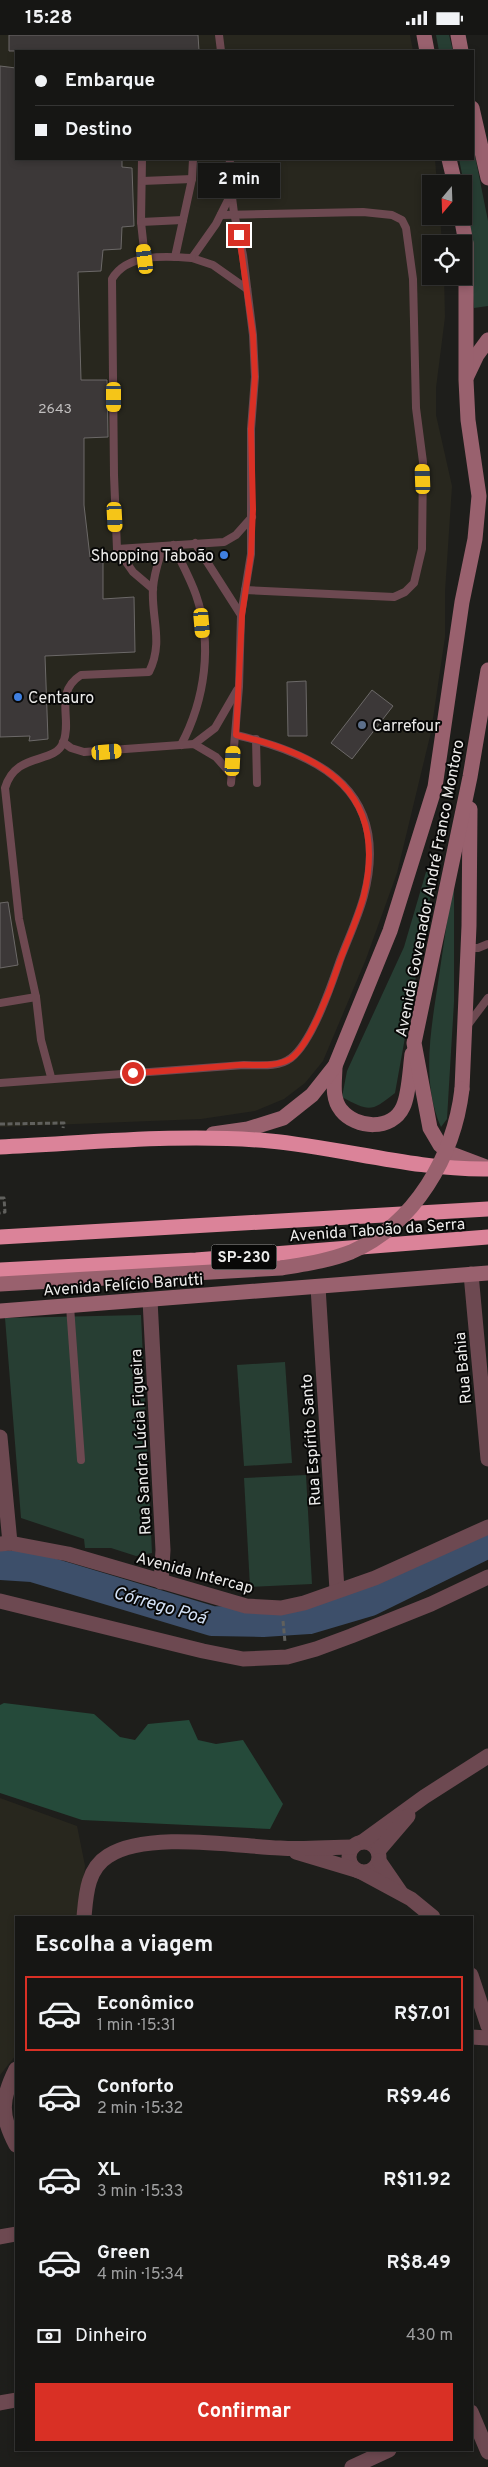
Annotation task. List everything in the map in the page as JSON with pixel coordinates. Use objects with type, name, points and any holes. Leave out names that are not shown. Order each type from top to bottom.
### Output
[{"type":"highway","points":[[0,1147],[174,1139],[271,1141],[455,1169],[488,1168]]},
{"type":"highway","name":"Avenida Taboão da Serra","points":[[0,1237],[488,1209]]},
{"type":"highway","name":"Avenida Taboão da Serra","points":[[0,1270],[196,1260],[488,1237]]},
{"type":"highway","points":[[446,1241],[488,1248]]},
{"type":"main road","points":[[424,35],[427,50]]},
{"type":"main road","points":[[458,35],[461,50]]},
{"type":"main road","points":[[474,116],[488,178]]},
{"type":"main road","points":[[449,160],[453,175]]},
{"type":"main road","name":"Avenida Govenador André Franco Montoro","points":[[174,1139],[248,1129],[283,1118],[312,1095],[335,1065],[390,931],[435,787],[462,602],[475,539],[478,504],[466,379],[466,243],[463,225]]},
{"type":"main road","points":[[466,379],[477,355],[488,341]]},
{"type":"main road","name":"Avenida Govenador André Franco Montoro","points":[[488,670],[470,777],[414,1043],[430,1129],[440,1145],[449,1153],[488,1168]]},
{"type":"main road","points":[[0,1284],[281,1267],[322,1261],[352,1251],[386,1230],[408,1211],[438,1168],[455,1131],[462,1089],[469,948],[470,777]]},
{"type":"main road","points":[[335,1065],[334,1094],[340,1110],[355,1122],[370,1126],[387,1122],[398,1115],[404,1106],[414,1043]]},
{"type":"main road","name":"Avenida Felício Barutti","points":[[0,1311],[488,1273]]},
{"type":"street","name":"Rua Bahia","points":[[471,1274],[488,1459]]},
{"type":"street","name":"Rua Espírito Santo","points":[[318,1287],[337,1590]]},
{"type":"street","name":"Rua Sandra Lúcia Figueira","points":[[150,1300],[164,1550],[161,1582]]},
{"type":"street","points":[[0,1437],[5,1544]]},
{"type":"street","name":"Avenida Intercap","points":[[5,1544],[68,1554],[246,1606],[281,1608],[304,1603],[375,1577],[488,1527]]},
{"type":"street","points":[[0,1601],[203,1651],[243,1659],[287,1657],[351,1636],[488,1577]]},
{"type":"street","points":[[358,1871],[349,1862],[358,1845],[424,1797],[488,1756]]},
{"type":"street","points":[[358,1871],[375,1869],[379,1856],[424,1797]]},
{"type":"street","points":[[84,1916],[88,1883],[95,1868],[107,1857],[127,1847],[156,1842],[282,1848],[372,1844],[402,1894]]},
{"type":"street","points":[[282,1848],[358,1871],[402,1894],[432,1916]]},
{"type":"street","points":[[473,1981],[488,2026]]},
{"type":"street","points":[[473,2037],[488,2038]]},
{"type":"street","points":[[15,2071],[2,2103],[3,2118],[15,2143]]},
{"type":"street","points":[[0,2237],[15,2234]]},
{"type":"street","points":[[0,2403],[15,2400]]},
{"type":"street","points":[[473,2417],[488,2452]]},
{"type":"street","points":[[352,2467],[387,2451]]},
{"type":"lane","points":[[219,35],[221,50]]},
{"type":"lane","points":[[142,160],[141,222],[145,259]]},
{"type":"lane","points":[[175,257],[192,179],[193,160]]},
{"type":"lane","points":[[194,744],[216,757],[231,779],[236,735],[242,615],[251,554],[251,429],[255,377],[247,289],[234,213],[230,160]]},
{"type":"lane","points":[[142,181],[192,179]]},
{"type":"lane","points":[[192,258],[221,215],[232,193]]},
{"type":"lane","points":[[221,215],[234,213],[363,212],[392,215],[402,219],[406,228],[413,279],[416,408],[423,479],[422,549],[414,583],[405,592],[389,597],[245,590]]},
{"type":"lane","points":[[141,222],[184,220]]},
{"type":"lane","points":[[153,589],[133,572],[117,549],[114,475],[112,279],[123,265],[145,259],[192,258],[213,265],[247,289]]},
{"type":"lane","points":[[117,549],[224,542],[230,540],[252,517]]},
{"type":"lane","points":[[195,543],[242,615]]},
{"type":"lane","points":[[173,545],[196,596],[202,623],[205,672],[202,694],[182,745]]},
{"type":"lane","points":[[51,1077],[41,1040],[36,997],[19,919],[5,788],[12,771],[18,766],[58,749],[63,742],[66,696],[73,680],[81,675],[149,671],[156,658],[157,638],[153,589],[155,572],[163,546]]},
{"type":"lane","points":[[63,742],[71,748],[84,752],[194,744],[215,728],[239,687]]},
{"type":"lane","points":[[0,1083],[51,1077],[244,1065],[272,1065],[290,1059],[303,1046],[333,982],[364,896],[370,858],[368,836],[359,805],[340,781],[320,765],[293,751],[256,739],[236,735]]},
{"type":"lane","points":[[256,739],[257,783]]},
{"type":"lane","points":[[469,948],[478,948],[488,944]]},
{"type":"lane","points":[[0,1003],[36,997]]},
{"type":"lane","points":[[465,1028],[488,998]]},
{"type":"lane","points":[[70,1306],[81,1460]]},
{"type":"path","points":[[0,1124],[64,1123],[64,1127],[55,1129]]},
{"type":"path","points":[[0,1198],[4,1198],[5,1212],[0,1213]]},
{"type":"path","points":[[282,1616],[285,1640]]},
{"type":"shaded area","name":"Shopping Taboão","points":[[0,35],[410,35],[413,50],[15,50],[15,160],[435,160],[436,175],[422,175],[422,225],[441,225],[441,235],[422,235],[422,285],[444,285],[445,317],[436,388],[436,415],[452,486],[445,591],[445,637],[431,732],[397,873],[366,959],[323,1061],[305,1083],[284,1099],[255,1111],[201,1119],[0,1127]]},
{"type":"shaded area","points":[[0,1798],[77,1826],[85,1866],[80,1916],[15,1916],[15,2056],[0,2075]]},
{"type":"green space","points":[[436,35],[449,35],[453,50],[439,50]]},
{"type":"green space","points":[[474,151],[488,221],[488,306],[474,308],[472,235],[468,235],[467,225],[472,225],[472,175],[462,175],[459,160],[474,160]]},
{"type":"green space","points":[[435,871],[395,1093],[375,1107],[365,1107],[342,1097],[347,1071],[404,947],[426,872]]},
{"type":"green space","points":[[454,874],[454,1002],[447,1119],[441,1127],[435,1109],[429,1071],[433,1014]]},
{"type":"green space","points":[[141,1315],[152,1553],[136,1556],[111,1548],[85,1548],[84,1539],[21,1518],[5,1318]]},
{"type":"green space","points":[[285,1362],[292,1463],[244,1466],[237,1365]]},
{"type":"green space","points":[[306,1475],[312,1584],[250,1587],[244,1478]]},
{"type":"green space","points":[[4,1703],[94,1714],[120,1737],[135,1740],[148,1724],[189,1720],[198,1740],[216,1744],[243,1740],[283,1804],[270,1829],[82,1820],[0,1793],[0,1705]]},
{"type":"building","points":[[9,35],[198,35],[199,50],[15,50],[9,51]]},
{"type":"building","name":"Shopping Taboão","points":[[0,66],[15,68],[15,160],[122,160],[122,167],[132,168],[134,226],[122,227],[121,249],[103,250],[101,271],[78,272],[81,380],[107,380],[108,437],[84,438],[84,505],[90,557],[103,554],[103,599],[134,597],[135,652],[45,656],[48,739],[29,741],[30,736],[0,737]]},
{"type":"building","points":[[306,681],[307,736],[288,736],[287,682]]},
{"type":"building","name":"Carrefour","points":[[372,690],[393,706],[352,759],[331,743]]},
{"type":"building","points":[[8,902],[18,965],[0,968],[0,903]]},
{"type":"waterway","name":"Córrego Poá","points":[[0,1565],[32,1567],[212,1621],[263,1622],[309,1619],[370,1601],[488,1543]]},
{"type":"place","name":"Shopping Taboão","points":[[224,555]]},
{"type":"place","name":"Centauro","points":[[18,697]]},
{"type":"place","name":"Carrefour","points":[[362,725]]},
{"type":"route","points":[[133,1073],[244,1065],[272,1065],[290,1059],[303,1046],[333,982],[364,896],[370,858],[368,836],[363,815],[359,805],[340,781],[320,765],[293,751],[256,739],[236,735],[239,687],[238,659],[251,554],[253,509],[251,429],[255,377],[253,335],[239,235]]}]
